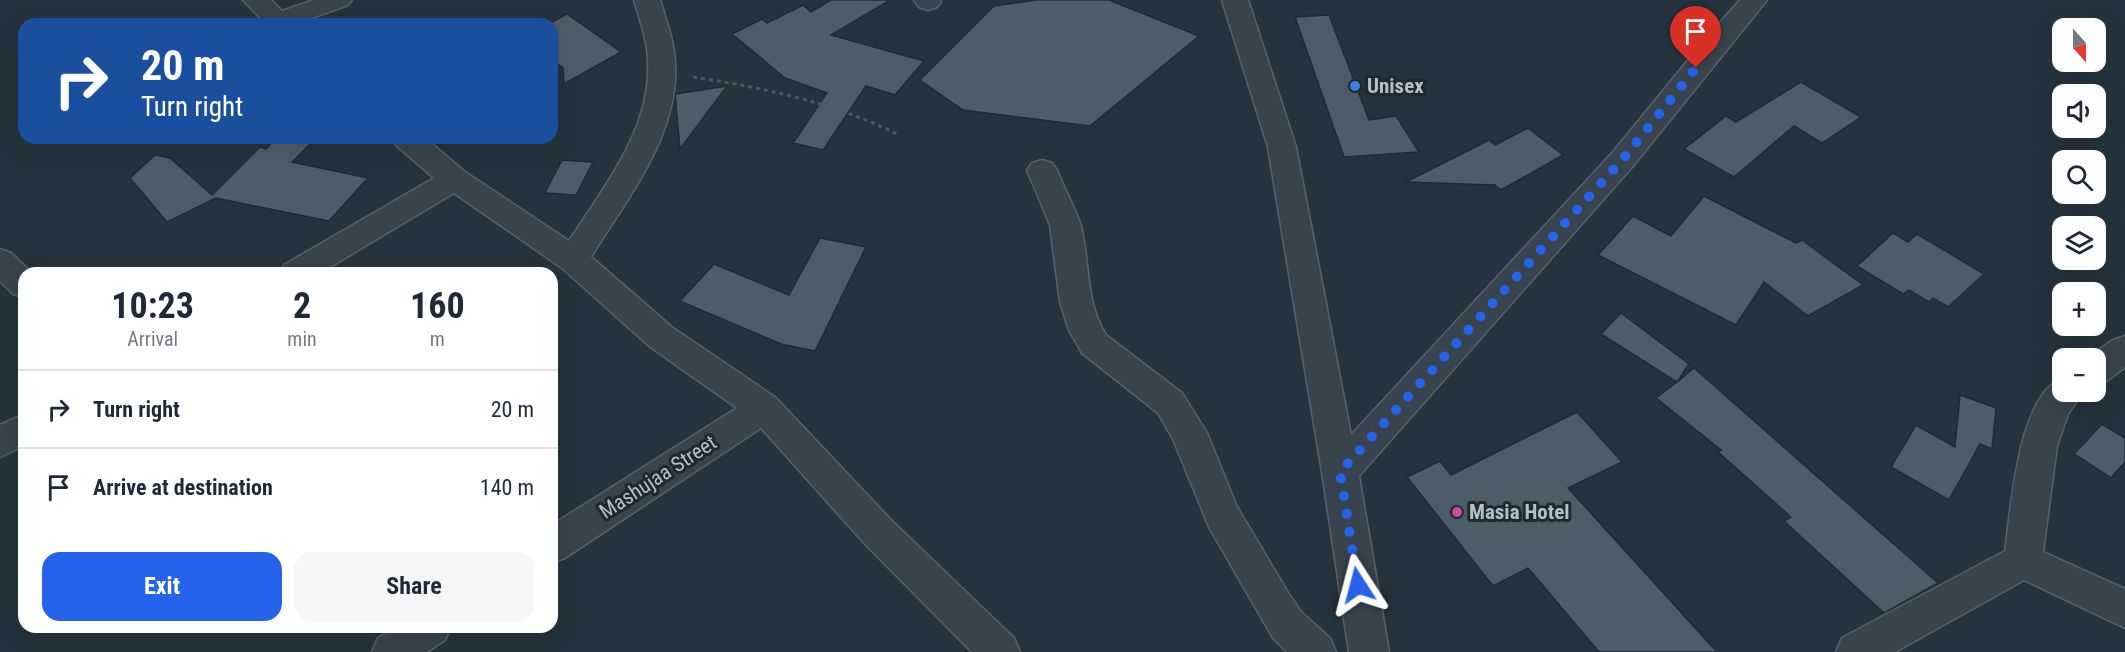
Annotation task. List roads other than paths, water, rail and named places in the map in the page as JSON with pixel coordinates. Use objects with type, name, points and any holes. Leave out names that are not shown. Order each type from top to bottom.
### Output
[{"type":"street","points":[[256,0],[275,18]]},
{"type":"street","points":[[293,18],[339,0]]},
{"type":"street","points":[[573,260],[642,145],[660,95],[662,73],[658,38],[647,0]]},
{"type":"street","points":[[1235,0],[1282,147],[1340,472],[1369,652]]},
{"type":"street","points":[[1340,472],[1623,159],[1711,49],[1754,0]]},
{"type":"street","points":[[413,144],[455,179],[573,260],[661,337],[764,408],[878,532],[999,652]]},
{"type":"street","points":[[1042,170],[1065,225],[1077,310],[1085,333],[1094,344],[1170,403],[1189,433],[1222,515],[1273,604],[1287,624],[1316,652]]},
{"type":"street","points":[[305,267],[455,179]]},
{"type":"street","points":[[0,261],[18,279]]},
{"type":"street","points":[[2106,363],[2125,349]]},
{"type":"street","points":[[2023,561],[2043,427],[2059,402]]},
{"type":"street","name":"Mashujaa Street","points":[[558,542],[764,408]]},
{"type":"street","points":[[0,442],[18,432]]},
{"type":"street","points":[[2023,561],[2125,610]]},
{"type":"street","points":[[1856,652],[2023,561]]},
{"type":"street","points":[[392,652],[422,633]]},
{"type":"place","name":"Unisex","points":[[1355,86]]},
{"type":"place","name":"Masia Hotel","points":[[1457,512]]}]
